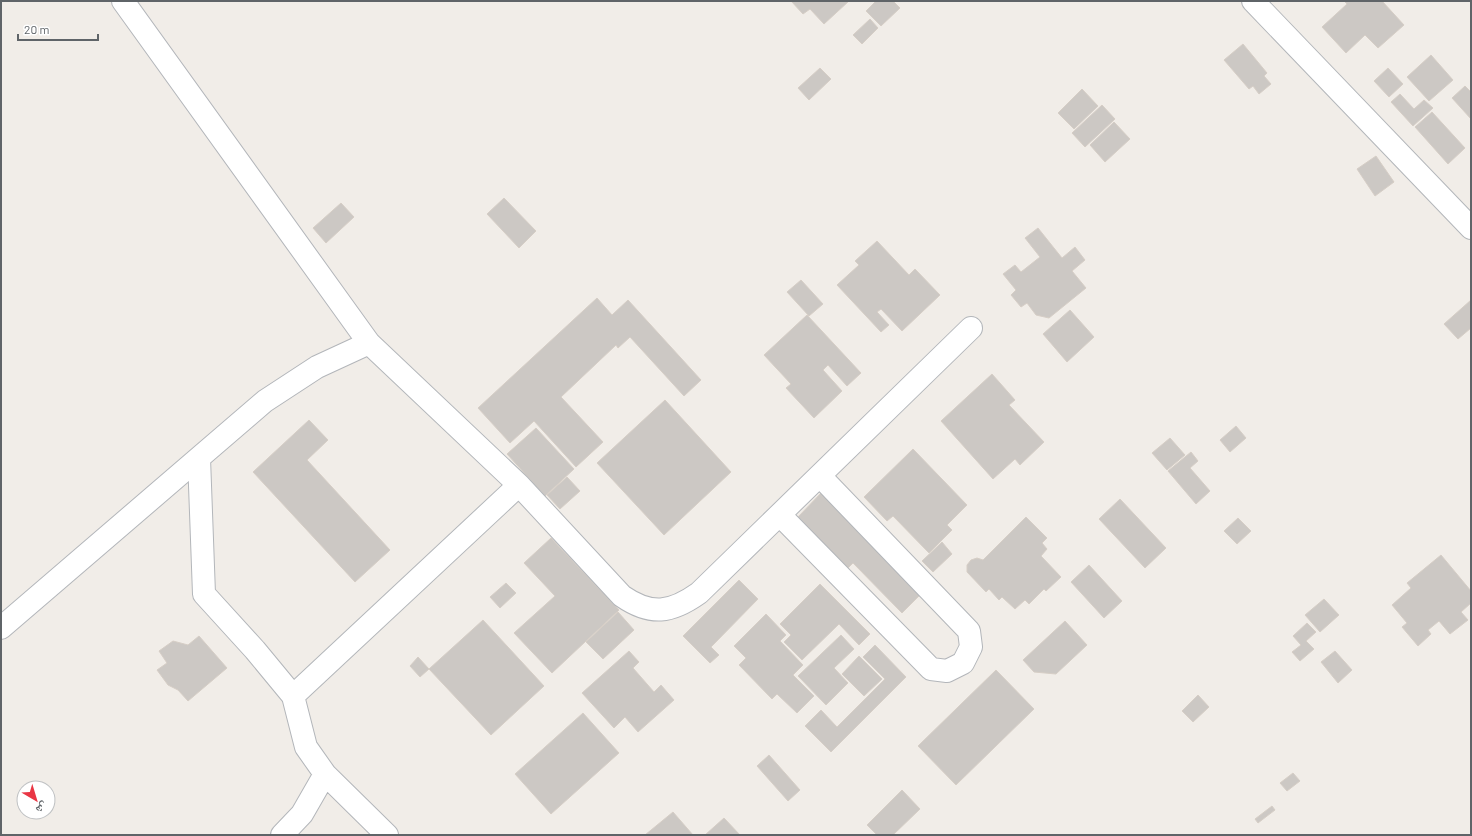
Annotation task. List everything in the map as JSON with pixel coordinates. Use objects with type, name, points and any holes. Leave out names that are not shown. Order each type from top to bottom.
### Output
[{"type":"street","points":[[123,1],[369,343],[519,485],[622,596],[645,608],[659,610],[674,608],[699,594],[970,328]]},
{"type":"street","points":[[1253,1],[1471,228]]},
{"type":"street","points":[[1,628],[265,401],[317,367],[369,343]]},
{"type":"street","points":[[199,458],[204,594],[255,650],[293,696],[306,747],[325,774],[387,835]]},
{"type":"street","points":[[780,514],[931,669],[947,671],[963,663],[971,647],[969,631],[820,476]]},
{"type":"street","points":[[293,696],[519,485]]},
{"type":"street","points":[[282,835],[302,814],[325,774]]},
{"type":"building","points":[[791,1],[849,1],[824,24],[810,9],[803,14]]},
{"type":"building","points":[[876,1],[893,1],[900,8],[881,26],[866,11]]},
{"type":"building","points":[[1344,1],[1382,1],[1404,25],[1378,48],[1365,35],[1346,53],[1322,27],[1347,4]]},
{"type":"building","points":[[870,19],[878,28],[862,44],[853,35]]},
{"type":"building","points":[[1243,44],[1267,73],[1264,76],[1271,84],[1259,94],[1253,86],[1249,89],[1224,60]]},
{"type":"building","points":[[1431,55],[1453,80],[1429,101],[1407,77]]},
{"type":"building","points":[[820,68],[831,79],[809,100],[798,88]]},
{"type":"building","points":[[1388,68],[1403,84],[1389,97],[1374,81]]},
{"type":"building","points":[[1465,86],[1471,92],[1471,119],[1452,98]]},
{"type":"building","points":[[1082,89],[1098,106],[1074,129],[1058,113]]},
{"type":"building","points":[[1400,94],[1414,109],[1424,100],[1433,108],[1413,126],[1391,102]]},
{"type":"building","points":[[1102,105],[1115,119],[1085,147],[1072,133]]},
{"type":"building","points":[[1432,112],[1465,148],[1448,164],[1415,127]]},
{"type":"building","points":[[1114,122],[1130,139],[1105,162],[1090,145]]},
{"type":"building","points":[[1376,156],[1394,182],[1375,196],[1357,169]]},
{"type":"building","points":[[504,198],[536,231],[519,248],[487,214]]},
{"type":"building","points":[[341,203],[354,217],[326,243],[313,228]]},
{"type":"building","points":[[1038,228],[1062,258],[1075,247],[1085,260],[1072,271],[1086,288],[1049,318],[1036,315],[1027,303],[1021,307],[1011,295],[1016,290],[1003,274],[1015,265],[1021,272],[1040,257],[1025,238]]},
{"type":"building","points":[[877,241],[909,275],[915,269],[940,295],[902,331],[881,309],[877,312],[889,325],[881,332],[837,285],[859,265],[855,261]]},
{"type":"building","points":[[801,280],[823,304],[809,316],[787,292]]},
{"type":"building","points":[[597,298],[612,315],[628,300],[701,380],[684,396],[630,337],[618,348],[616,345],[561,397],[603,442],[576,467],[534,421],[510,443],[478,408]]},
{"type":"building","points":[[1471,300],[1471,328],[1458,339],[1444,324]]},
{"type":"building","points":[[1070,310],[1094,337],[1067,362],[1043,334]]},
{"type":"building","points":[[807,315],[861,373],[847,386],[828,365],[823,370],[842,391],[814,418],[786,388],[791,384],[764,355]]},
{"type":"building","points":[[992,374],[1015,400],[1009,405],[1044,442],[1020,465],[1015,459],[993,479],[941,421]]},
{"type":"building","points":[[665,400],[731,472],[664,535],[597,463]]},
{"type":"building","points":[[309,420],[328,440],[307,460],[390,550],[355,582],[253,472]]},
{"type":"building","points":[[1236,426],[1246,438],[1230,452],[1220,440]]},
{"type":"building","points":[[536,428],[574,469],[545,496],[507,454]]},
{"type":"building","points":[[1170,438],[1185,455],[1167,470],[1152,453]]},
{"type":"building","points":[[913,449],[967,505],[947,525],[952,530],[929,553],[893,516],[887,521],[864,497]]},
{"type":"building","points":[[1191,452],[1198,461],[1190,468],[1210,491],[1196,504],[1168,471]]},
{"type":"building","points":[[567,477],[580,491],[560,509],[547,495]]},
{"type":"building","points":[[822,492],[922,593],[902,613],[853,563],[847,569],[797,518]]},
{"type":"building","points":[[1120,499],[1166,548],[1145,568],[1099,519]]},
{"type":"building","points":[[1026,517],[1047,538],[1042,543],[1047,549],[1041,556],[1061,577],[1046,591],[1044,589],[1029,604],[1025,600],[1015,609],[1002,597],[999,600],[989,589],[986,592],[967,572],[967,565],[971,560],[977,558],[983,560]]},
{"type":"building","points":[[1238,518],[1251,531],[1237,544],[1224,531]]},
{"type":"building","points":[[551,538],[619,610],[552,673],[514,633],[555,596],[524,563]]},
{"type":"building","points":[[942,542],[952,554],[933,572],[922,561]]},
{"type":"building","points":[[1441,555],[1471,591],[1471,603],[1461,612],[1468,620],[1450,634],[1439,621],[1428,630],[1431,634],[1418,646],[1402,627],[1407,623],[1392,605],[1411,588],[1407,583]]},
{"type":"building","points":[[1089,565],[1122,601],[1104,618],[1071,582]]},
{"type":"building","points":[[739,580],[758,599],[711,647],[719,655],[710,663],[683,636]]},
{"type":"building","points":[[506,583],[516,593],[500,608],[490,597]]},
{"type":"building","points":[[820,584],[870,634],[859,645],[839,624],[802,660],[784,642],[791,635],[780,624]]},
{"type":"building","points":[[1324,599],[1339,615],[1320,632],[1305,615]]},
{"type":"building","points":[[618,612],[634,630],[603,659],[586,642]]},
{"type":"building","points":[[766,614],[786,635],[780,641],[803,665],[793,675],[814,696],[797,713],[777,694],[772,699],[739,665],[746,658],[734,646]]},
{"type":"building","points":[[483,620],[544,686],[491,735],[429,669]]},
{"type":"building","points":[[1065,621],[1087,645],[1056,674],[1034,672],[1023,660]]},
{"type":"building","points":[[1307,623],[1316,632],[1306,641],[1314,649],[1300,661],[1292,652],[1301,645],[1293,636]]},
{"type":"building","points":[[841,635],[854,649],[834,668],[848,683],[826,705],[798,676]]},
{"type":"building","points":[[199,636],[227,668],[188,701],[178,690],[168,685],[157,670],[167,663],[159,651],[173,641],[188,645]]},
{"type":"building","points":[[875,645],[906,677],[831,752],[805,726],[821,710],[837,727],[885,679],[863,657]]},
{"type":"building","points":[[629,651],[639,662],[633,668],[654,692],[661,685],[674,700],[638,732],[625,717],[614,728],[582,693]]},
{"type":"building","points":[[1335,651],[1352,670],[1338,683],[1321,662]]},
{"type":"building","points":[[859,656],[882,679],[864,696],[842,674]]},
{"type":"building","points":[[418,657],[429,669],[420,677],[410,666]]},
{"type":"building","points":[[996,670],[1034,709],[956,785],[918,746]]},
{"type":"building","points":[[1198,695],[1209,707],[1193,722],[1182,711]]},
{"type":"building","points":[[583,713],[619,753],[551,814],[515,774]]},
{"type":"building","points":[[769,755],[800,790],[788,801],[757,766]]},
{"type":"building","points":[[1293,773],[1300,781],[1287,791],[1280,783]]},
{"type":"building","points":[[902,790],[920,809],[893,835],[877,835],[867,825]]},
{"type":"building","points":[[1272,806],[1275,810],[1258,823],[1255,819]]},
{"type":"building","points":[[673,812],[693,835],[645,835]]},
{"type":"building","points":[[724,818],[740,835],[705,835]]}]
